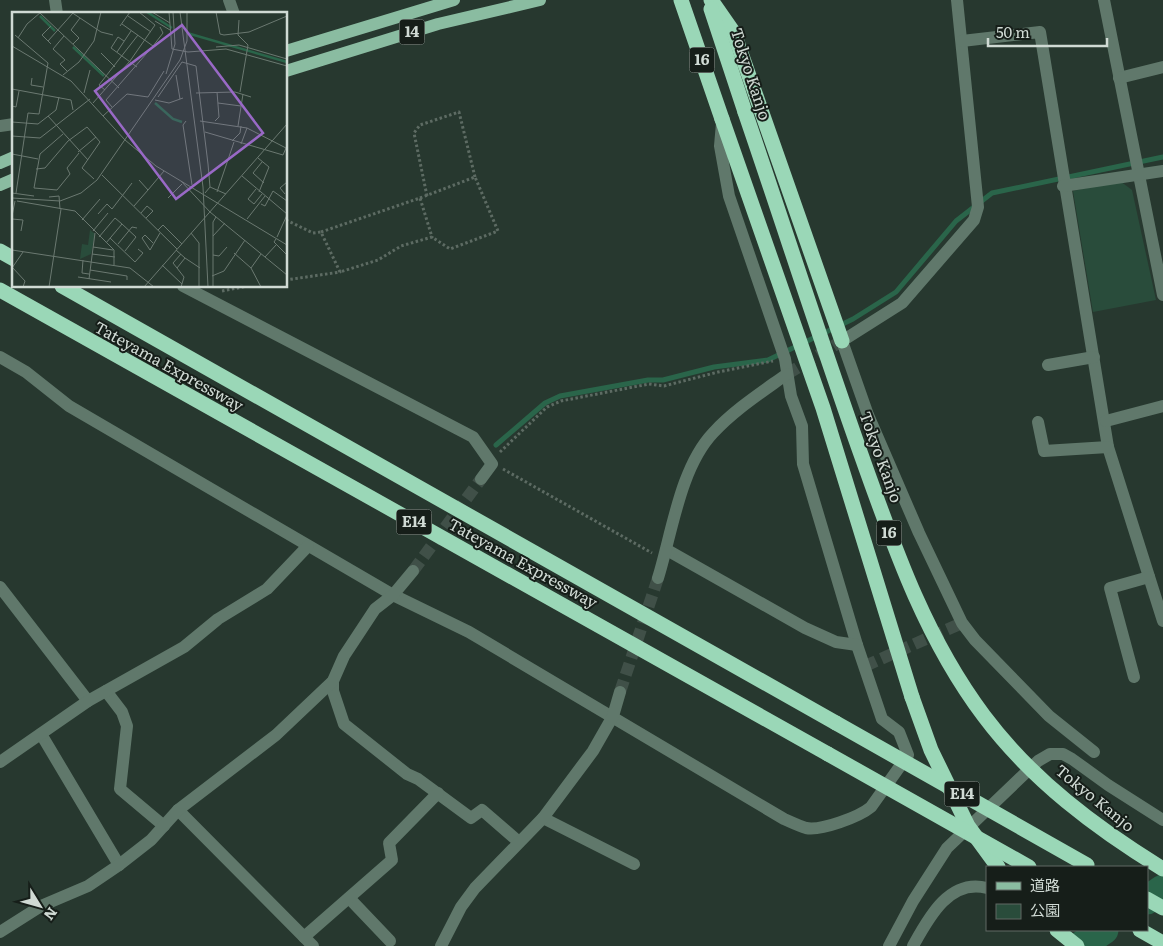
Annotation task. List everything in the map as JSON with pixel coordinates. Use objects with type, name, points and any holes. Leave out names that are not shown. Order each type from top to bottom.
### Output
[{"type":"highway","name":"16","points":[[681,0],[822,408],[912,697],[931,750],[968,826],[997,866]]},
{"type":"highway","name":"16","points":[[709,0],[734,33],[842,341]]},
{"type":"highway","name":"Tokyo Kanjo","points":[[709,0],[843,403],[898,558],[939,646],[986,718],[1046,782],[1090,822],[1163,869]]},
{"type":"highway","points":[[0,251],[12,258]]},
{"type":"highway","name":"Tateyama Expressway","points":[[66,288],[1089,866]]},
{"type":"highway","name":"Tateyama Expressway","points":[[0,290],[1027,866]]},
{"type":"highway","points":[[1148,900],[1163,908]]},
{"type":"highway","points":[[1058,931],[1077,946]]},
{"type":"highway","points":[[1142,931],[1163,943]]},
{"type":"main road","name":"14","points":[[288,50],[454,0]]},
{"type":"main road","name":"14","points":[[288,70],[438,24],[540,0]]},
{"type":"main road","points":[[0,163],[12,158]]},
{"type":"street","points":[[229,0],[233,12]]},
{"type":"street","points":[[957,0],[978,207],[974,220],[902,303],[842,341],[868,415],[919,533],[962,623],[975,640],[1049,716],[1094,752]]},
{"type":"street","points":[[1104,0],[1163,295]]},
{"type":"street","points":[[962,41],[1040,32],[1063,186],[1106,421],[1108,447],[1163,621]]},
{"type":"street","points":[[1119,78],[1163,67]]},
{"type":"street","points":[[0,357],[26,372],[69,406],[393,595],[469,632],[784,819],[808,828],[830,825],[863,813],[871,807],[908,755],[899,732],[882,719],[857,645],[803,464],[802,426],[791,396],[785,359],[729,196],[720,146],[722,119]]},
{"type":"street","points":[[1063,186],[1163,171]]},
{"type":"street","points":[[188,288],[473,437],[492,464],[481,479]]},
{"type":"street","points":[[1048,365],[1094,357]]},
{"type":"street","points":[[658,578],[683,488],[699,452],[712,433],[738,410],[787,374]]},
{"type":"street","points":[[1106,421],[1163,406]]},
{"type":"street","points":[[1038,422],[1044,451],[1108,447]]},
{"type":"street","points":[[0,762],[88,701],[184,647],[218,620],[267,589],[308,546]]},
{"type":"street","points":[[665,555],[805,628],[836,642],[857,645]]},
{"type":"street","points":[[0,932],[41,906],[88,886],[119,865],[151,840],[178,810],[276,736],[333,681],[344,656],[375,610],[393,595],[413,571]]},
{"type":"street","points":[[1134,677],[1110,588],[1149,577]]},
{"type":"street","points":[[0,586],[88,701]]},
{"type":"street","points":[[333,681],[333,691],[344,724],[406,774],[418,779],[471,818],[482,810],[519,842]]},
{"type":"street","points":[[106,691],[122,712],[126,726],[120,789],[164,826]]},
{"type":"street","points":[[441,946],[461,908],[475,888],[543,818],[592,750],[613,716],[620,692]]},
{"type":"street","points":[[41,734],[119,865]]},
{"type":"street","points":[[889,946],[913,901],[947,848],[1038,761],[1050,754],[1063,754],[1072,759],[1108,785],[1163,820]]},
{"type":"street","points":[[178,810],[308,942],[349,898],[392,860],[389,843],[438,793]]},
{"type":"street","points":[[543,818],[634,864]]},
{"type":"street","points":[[913,946],[930,916],[942,902],[954,893],[969,887],[986,888]]},
{"type":"street","points":[[349,898],[390,941]]},
{"type":"path","points":[[420,198],[432,236],[450,249],[498,232],[475,177],[459,112],[420,125],[414,133],[427,196]]},
{"type":"path","points":[[288,221],[314,233],[321,232],[427,196],[475,177]]},
{"type":"path","points":[[321,232],[340,272]]},
{"type":"path","points":[[288,280],[340,272],[378,260],[408,243],[432,236]]},
{"type":"path","points":[[665,555],[492,464],[503,448],[547,407],[561,401],[649,384],[664,386],[718,372],[785,359]]},
{"type":"green space","points":[[1120,181],[1132,190],[1156,300],[1093,312],[1073,191]]},
{"type":"waterway","points":[[496,445],[545,403],[560,396],[648,380],[663,380],[714,367],[768,360],[853,319],[896,292],[956,221],[992,193],[1163,157]]},
{"type":"waterway","points":[[1148,899],[1163,889]]},
{"type":"waterway","points":[[1080,946],[1102,931]]},
{"type":"tunnel","points":[[787,374],[842,341]]},
{"type":"tunnel","points":[[413,571],[481,479]]},
{"type":"tunnel","points":[[620,692],[658,578]]},
{"type":"tunnel","points":[[865,666],[962,623]]}]
